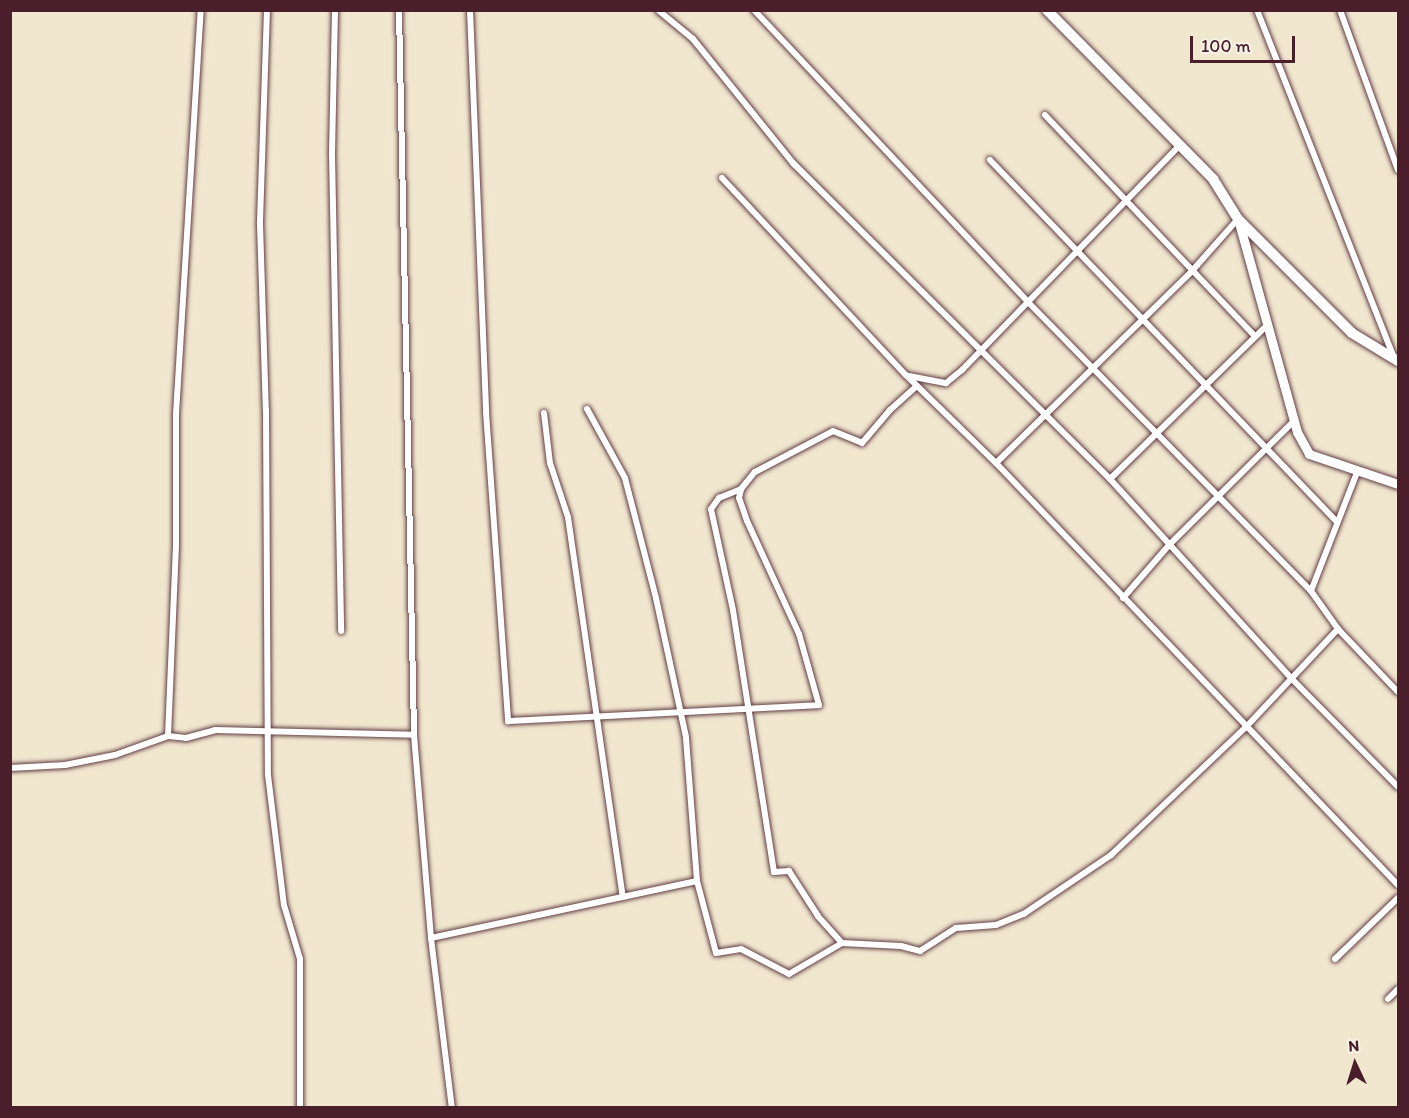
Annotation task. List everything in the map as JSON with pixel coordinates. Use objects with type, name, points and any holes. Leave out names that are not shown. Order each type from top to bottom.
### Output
[{"type":"highway","points":[[1047,10],[1178,147],[1213,179],[1238,219],[1352,333],[1396,360]]},
{"type":"street","points":[[168,736],[176,547],[176,414],[201,10]]},
{"type":"street","points":[[267,10],[260,224],[268,775],[274,849],[284,905],[300,959],[300,1107]]},
{"type":"street","points":[[335,10],[332,154],[341,631]]},
{"type":"street","points":[[399,10],[414,735],[431,938],[452,1107]]},
{"type":"street","points":[[470,10],[486,412],[508,721],[819,705],[800,634],[747,521],[739,498],[741,489],[755,472],[833,431],[862,443],[890,410],[917,386]]},
{"type":"street","points":[[658,10],[693,39],[794,164],[1042,414],[1110,479],[1292,679],[1398,787]]},
{"type":"street","points":[[754,10],[1028,302],[1311,591],[1338,629],[1398,692]]},
{"type":"street","points":[[1257,10],[1396,360]]},
{"type":"street","points":[[1340,10],[1398,170]]},
{"type":"street","points":[[1045,116],[1254,335]]},
{"type":"street","points":[[906,375],[946,383],[1079,252],[1178,147]]},
{"type":"street","points":[[990,160],[1337,522]]},
{"type":"street","points":[[722,178],[906,375],[996,463],[1245,728],[1398,885]]},
{"type":"street","points":[[996,463],[1042,414],[1192,270],[1238,219]]},
{"type":"street","points":[[1238,219],[1294,421],[1309,454],[1398,484]]},
{"type":"street","points":[[1110,479],[1254,335],[1268,324]]},
{"type":"street","points":[[587,409],[626,478],[657,598],[679,713],[686,737],[697,881],[716,953],[741,949],[789,974],[842,943],[901,946],[920,951],[956,928],[996,925],[1025,914],[1111,855],[1245,728],[1338,629]]},
{"type":"street","points":[[544,413],[550,463],[568,517],[595,718],[623,897]]},
{"type":"street","points":[[1123,598],[1170,545],[1219,499],[1294,421]]},
{"type":"street","points":[[1311,591],[1358,470]]},
{"type":"street","points":[[741,489],[719,498],[711,509],[750,709],[774,872],[789,872],[818,916],[842,943]]},
{"type":"street","points":[[10,768],[65,765],[105,757],[168,736],[269,730],[414,735]]},
{"type":"street","points":[[431,938],[697,881]]},
{"type":"street","points":[[1335,958],[1398,898]]},
{"type":"street","points":[[1388,999],[1398,989]]}]
